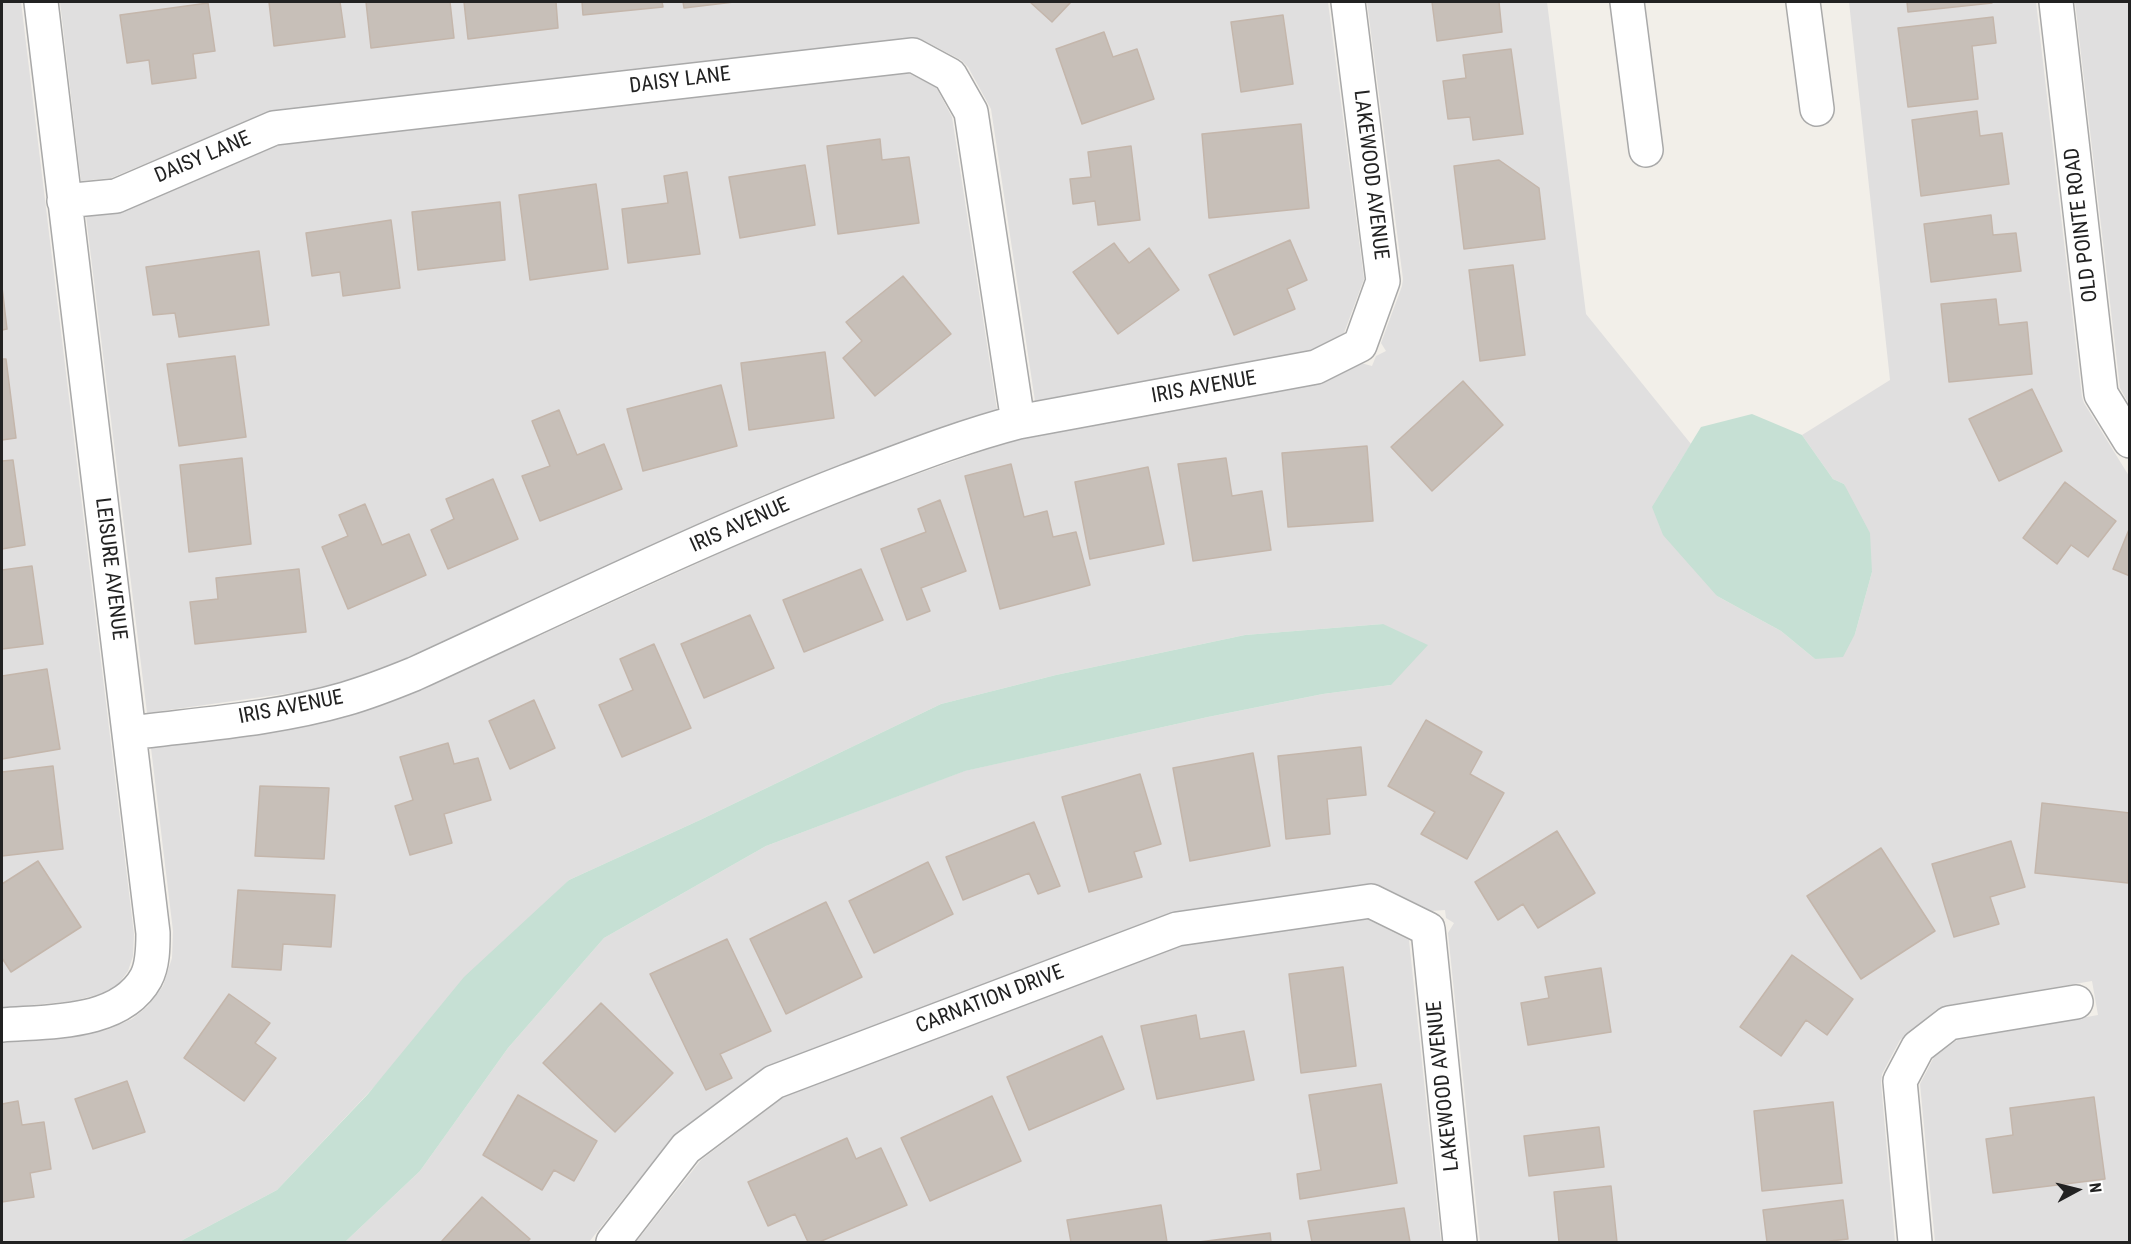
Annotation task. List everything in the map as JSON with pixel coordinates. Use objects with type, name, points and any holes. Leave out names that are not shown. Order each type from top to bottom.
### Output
[{"type":"street","name":"LEISURE AVENUE","points":[[2,1025],[75,1018],[119,1007],[135,993],[147,977],[152,958],[153,933],[41,2]]},
{"type":"street","name":"LAKEWOOD AVENUE","points":[[1348,2],[1383,281],[1360,345]]},
{"type":"street","points":[[1627,2],[1646,150]]},
{"type":"street","points":[[1803,2],[1817,110]]},
{"type":"street","name":"OLD POINTE ROAD","points":[[2055,2],[2101,394],[2130,441]]},
{"type":"street","name":"DAISY LANE","points":[[64,201],[116,196],[274,128],[913,55],[950,75],[971,112],[1018,422]]},
{"type":"street","name":"IRIS AVENUE","points":[[130,733],[308,708],[380,688],[768,512],[988,430],[1018,422],[1316,367],[1360,345]]},
{"type":"street","name":"CARNATION DRIVE","points":[[613,1242],[686,1148],[774,1082],[786,1077],[1177,929],[1371,901],[1428,929]]},
{"type":"street","name":"LAKEWOOD AVENUE","points":[[1428,929],[1460,1242]]},
{"type":"street","points":[[1915,1242],[1900,1081],[1918,1047],[1948,1023],[2076,1002]]},
{"type":"shaded area","points":[[2,2],[21,2],[134,934],[133,956],[128,971],[108,992],[73,1001],[2,1008]]},
{"type":"shaded area","points":[[60,2],[1328,2],[1364,279],[1344,333],[1310,351],[1035,401],[991,109],[968,67],[961,60],[923,40],[910,38],[272,111],[111,178],[81,181]]},
{"type":"shaded area","points":[[1367,2],[1547,2],[1586,314],[1691,444],[1674,471],[1717,596],[1781,631],[1815,659],[1855,634],[1872,572],[1844,484],[1833,479],[1802,435],[1890,380],[1849,2],[2036,2],[2082,397],[2129,476],[2129,1242],[1935,1242],[1920,1084],[1934,1057],[1957,1040],[2098,1015],[2092,981],[1945,1006],[1936,1010],[1900,1040],[1882,1074],[1881,1083],[1895,1242],[1480,1242],[1448,933],[1454,923],[1446,918],[1445,910],[1432,911],[1381,886],[1369,884],[1170,913],[762,1069],[671,1139],[589,1242],[345,1242],[420,1171],[508,1048],[604,938],[766,846],[964,771],[1208,717],[1323,694],[1391,685],[1383,624],[1245,635],[1056,675],[941,704],[569,880],[277,1190],[179,1242],[2,1242],[2,1043],[107,1030],[132,1019],[148,1006],[163,986],[172,958],[173,931],[151,748],[312,725],[386,704],[777,527],[994,447],[1022,439],[1320,384],[1361,363],[1372,366],[1376,356],[1386,351],[1381,343],[1403,279]]},
{"type":"shaded area","points":[[2075,2],[2129,2],[2129,404],[2120,388]]},
{"type":"shaded area","points":[[908,73],[936,87],[952,117],[997,410],[872,453],[761,496],[373,672],[305,691],[147,713],[86,216],[124,211],[279,145]]},
{"type":"shaded area","points":[[1367,919],[1409,940],[1441,1242],[636,1242],[701,1160],[785,1096],[1182,945]]},
{"type":"green space","points":[[1752,414],[1802,435],[1833,479],[1844,484],[1870,533],[1872,572],[1855,634],[1843,657],[1815,659],[1781,631],[1717,596],[1663,535],[1652,507],[1701,427]]},
{"type":"green space","points":[[1383,624],[1428,645],[1391,685],[1323,694],[1208,717],[965,771],[766,846],[604,938],[508,1048],[420,1171],[345,1242],[179,1242],[277,1190],[368,1094],[464,977],[569,880],[941,704],[1056,675],[1245,635]]},
{"type":"building","points":[[269,2],[340,2],[345,37],[274,46]]},
{"type":"building","points":[[366,2],[450,2],[454,38],[371,48]]},
{"type":"building","points":[[464,2],[556,2],[558,28],[468,39]]},
{"type":"building","points":[[582,2],[662,2],[663,7],[583,15]]},
{"type":"building","points":[[683,2],[734,2],[684,8]]},
{"type":"building","points":[[1030,2],[1071,2],[1052,22]]},
{"type":"building","points":[[1432,2],[1499,2],[1502,32],[1437,41]]},
{"type":"building","points":[[1907,2],[1992,2],[1992,3],[1908,12]]},
{"type":"building","points":[[208,3],[215,51],[193,54],[196,78],[152,84],[149,60],[127,63],[120,15]]},
{"type":"building","points":[[1283,15],[1293,84],[1241,92],[1231,22]]},
{"type":"building","points":[[1993,17],[1996,43],[1972,46],[1978,99],[1908,107],[1898,28]]},
{"type":"building","points":[[1104,32],[1113,57],[1137,49],[1154,99],[1082,124],[1056,49]]},
{"type":"building","points":[[1511,49],[1523,134],[1473,140],[1470,117],[1448,119],[1443,81],[1466,78],[1463,55]]},
{"type":"building","points":[[1977,111],[1980,136],[2002,133],[2009,184],[1921,196],[1912,120]]},
{"type":"building","points":[[1301,124],[1309,208],[1209,218],[1202,134]]},
{"type":"building","points":[[880,139],[882,160],[909,157],[919,223],[838,234],[827,146]]},
{"type":"building","points":[[1131,146],[1140,220],[1098,225],[1095,201],[1073,204],[1070,179],[1091,177],[1088,152]]},
{"type":"building","points":[[1499,160],[1539,188],[1545,239],[1464,249],[1454,166]]},
{"type":"building","points":[[805,165],[815,225],[740,238],[729,177]]},
{"type":"building","points":[[687,172],[700,254],[628,263],[622,209],[668,203],[664,176]]},
{"type":"building","points":[[596,184],[608,269],[530,280],[519,195]]},
{"type":"building","points":[[500,202],[505,260],[418,270],[412,212]]},
{"type":"building","points":[[1991,215],[1993,235],[2016,233],[2021,271],[1931,282],[1924,224]]},
{"type":"building","points":[[391,220],[400,288],[343,296],[340,272],[312,276],[306,233]]},
{"type":"building","points":[[1290,240],[1307,280],[1287,289],[1295,309],[1234,335],[1209,275]]},
{"type":"building","points":[[1114,243],[1129,263],[1149,248],[1179,290],[1118,334],[1073,272]]},
{"type":"building","points":[[259,251],[269,325],[179,337],[175,313],[153,315],[146,267]]},
{"type":"building","points":[[1513,265],[1525,355],[1480,361],[1469,270]]},
{"type":"building","points":[[903,276],[951,334],[875,396],[843,358],[862,341],[846,322]]},
{"type":"building","points":[[2,287],[7,329],[2,330]]},
{"type":"building","points":[[1996,299],[1999,325],[2027,322],[2032,374],[1949,382],[1941,304]]},
{"type":"building","points":[[825,352],[834,418],[749,430],[741,363]]},
{"type":"building","points":[[235,356],[246,437],[179,446],[167,364]]},
{"type":"building","points":[[2,359],[6,359],[16,438],[2,440]]},
{"type":"building","points":[[1463,381],[1503,425],[1432,491],[1391,447]]},
{"type":"building","points":[[721,385],[737,446],[643,471],[627,409]]},
{"type":"building","points":[[2032,389],[2062,451],[1999,481],[1969,419]]},
{"type":"building","points":[[559,410],[577,455],[604,444],[622,489],[540,521],[522,476],[550,466],[532,421]]},
{"type":"building","points":[[1367,446],[1373,521],[1288,527],[1282,453]]},
{"type":"building","points":[[242,458],[251,544],[189,552],[180,465]]},
{"type":"building","points":[[1226,458],[1232,496],[1262,491],[1271,550],[1193,561],[1178,464]]},
{"type":"building","points":[[13,460],[25,545],[2,549],[2,461]]},
{"type":"building","points":[[1011,464],[1024,517],[1047,511],[1053,537],[1076,532],[1090,585],[1000,609],[965,476]]},
{"type":"building","points":[[1148,467],[1164,544],[1090,559],[1075,482]]},
{"type":"building","points":[[493,479],[518,539],[448,569],[431,530],[454,519],[446,499]]},
{"type":"building","points":[[2065,482],[2116,521],[2088,557],[2071,545],[2057,564],[2023,538]]},
{"type":"building","points":[[940,500],[966,571],[921,588],[930,611],[907,620],[881,549],[926,532],[918,509]]},
{"type":"building","points":[[365,504],[382,545],[409,534],[426,575],[348,609],[322,547],[348,536],[339,515]]},
{"type":"building","points":[[2130,527],[2130,576],[2113,569]]},
{"type":"building","points":[[32,566],[43,644],[2,649],[2,570]]},
{"type":"building","points":[[299,569],[306,632],[195,644],[190,602],[218,599],[216,578]]},
{"type":"building","points":[[861,569],[883,620],[804,652],[783,600]]},
{"type":"building","points":[[750,615],[774,668],[704,698],[681,644]]},
{"type":"building","points":[[654,644],[691,728],[622,757],[599,705],[633,690],[620,659]]},
{"type":"building","points":[[47,669],[60,749],[2,759],[2,676]]},
{"type":"building","points":[[534,700],[555,748],[510,769],[489,721]]},
{"type":"building","points":[[1426,720],[1482,752],[1470,774],[1504,793],[1467,859],[1421,834],[1435,812],[1388,786]]},
{"type":"building","points":[[448,743],[454,764],[478,758],[491,800],[444,814],[452,843],[410,855],[395,806],[413,800],[400,757]]},
{"type":"building","points":[[1361,747],[1366,795],[1327,799],[1330,834],[1286,839],[1278,756]]},
{"type":"building","points":[[1253,753],[1270,846],[1190,861],[1173,768]]},
{"type":"building","points":[[53,766],[63,849],[2,856],[2,772]]},
{"type":"building","points":[[1140,774],[1161,844],[1134,852],[1142,877],[1089,892],[1062,797]]},
{"type":"building","points":[[260,786],[329,788],[324,859],[255,856]]},
{"type":"building","points":[[2042,803],[2130,813],[2128,883],[2035,873]]},
{"type":"building","points":[[1034,822],[1060,886],[1038,894],[1029,873],[963,900],[946,857]]},
{"type":"building","points":[[1557,831],[1595,893],[1538,928],[1523,904],[1498,920],[1475,882]]},
{"type":"building","points":[[2011,841],[2025,887],[1990,897],[1999,924],[1954,937],[1932,864]]},
{"type":"building","points":[[1881,848],[1935,931],[1861,979],[1807,896]]},
{"type":"building","points":[[38,861],[81,927],[11,972],[2,958],[2,884]]},
{"type":"building","points":[[928,862],[953,914],[874,953],[849,901]]},
{"type":"building","points":[[238,890],[335,895],[331,947],[283,944],[281,970],[232,967]]},
{"type":"building","points":[[826,902],[862,977],[786,1014],[750,939]]},
{"type":"building","points":[[727,939],[771,1031],[720,1054],[732,1078],[706,1090],[650,974]]},
{"type":"building","points":[[1792,955],[1853,999],[1827,1035],[1806,1020],[1781,1056],[1740,1027]]},
{"type":"building","points":[[1343,967],[1356,1066],[1301,1073],[1289,974]]},
{"type":"building","points":[[1601,968],[1611,1032],[1528,1045],[1521,1003],[1549,998],[1545,977]]},
{"type":"building","points":[[229,994],[270,1023],[255,1043],[276,1058],[244,1101],[184,1058]]},
{"type":"building","points":[[601,1003],[673,1073],[615,1132],[543,1063]]},
{"type":"building","points":[[1196,1015],[1200,1039],[1244,1031],[1254,1080],[1157,1099],[1141,1026]]},
{"type":"building","points":[[1102,1036],[1124,1089],[1029,1130],[1007,1077]]},
{"type":"building","points":[[127,1081],[145,1132],[93,1149],[75,1099]]},
{"type":"building","points":[[1381,1084],[1397,1183],[1300,1199],[1297,1174],[1321,1170],[1309,1095]]},
{"type":"building","points":[[518,1095],[597,1141],[574,1181],[554,1170],[542,1190],[483,1155]]},
{"type":"building","points":[[992,1096],[1021,1161],[930,1201],[901,1138]]},
{"type":"building","points":[[2094,1097],[2105,1179],[1993,1193],[1986,1139],[2013,1135],[2010,1108]]},
{"type":"building","points":[[18,1101],[22,1125],[44,1122],[51,1169],[30,1173],[34,1197],[2,1202],[2,1104]]},
{"type":"building","points":[[1833,1102],[1842,1183],[1762,1191],[1754,1111]]},
{"type":"building","points":[[1599,1127],[1604,1167],[1529,1176],[1524,1136]]},
{"type":"building","points":[[847,1138],[856,1159],[881,1148],[907,1205],[819,1242],[808,1242],[795,1214],[768,1226],[748,1182]]},
{"type":"building","points":[[1611,1186],[1617,1242],[1559,1242],[1554,1192]]},
{"type":"building","points":[[482,1197],[530,1239],[527,1242],[441,1242]]},
{"type":"building","points":[[1843,1200],[1848,1239],[1830,1242],[1767,1242],[1763,1210]]},
{"type":"building","points":[[1161,1205],[1167,1242],[1071,1242],[1067,1220]]},
{"type":"building","points":[[1404,1208],[1410,1242],[1312,1242],[1308,1221]]},
{"type":"building","points":[[1270,1233],[1271,1242],[1199,1242]]}]
